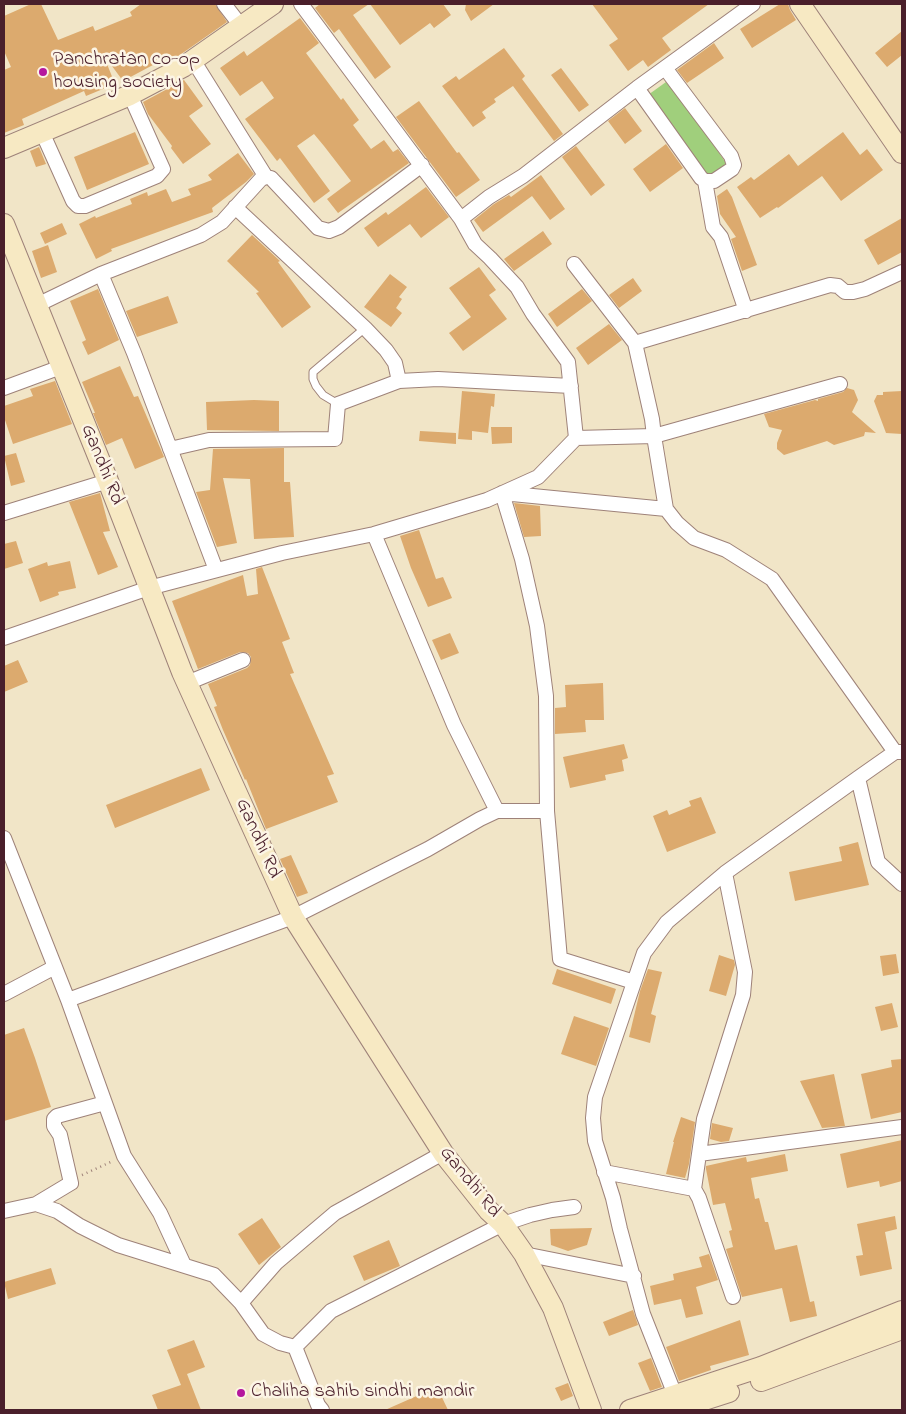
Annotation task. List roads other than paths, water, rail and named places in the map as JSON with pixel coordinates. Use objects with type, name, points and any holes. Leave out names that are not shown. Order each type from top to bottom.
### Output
[{"type":"street","points":[[224,4],[241,26]]},
{"type":"street","points":[[4,148],[130,95],[183,67],[273,4]]},
{"type":"street","points":[[301,4],[422,165],[461,219],[475,244],[517,288],[532,314],[568,362],[576,438]]},
{"type":"street","points":[[461,219],[489,197],[524,176],[637,88],[754,4]]},
{"type":"street","points":[[800,4],[902,153]]},
{"type":"street","points":[[193,60],[266,177]]},
{"type":"street","points":[[665,68],[733,160],[734,165],[732,169],[714,181],[705,181]]},
{"type":"street","points":[[637,88],[705,181],[713,227],[721,237],[746,311]]},
{"type":"street","points":[[42,132],[73,201],[78,206],[85,206],[157,176],[163,169],[130,95]]},
{"type":"street","points":[[37,305],[101,274],[201,235],[222,222],[261,179],[266,177],[271,178],[318,228],[328,231],[339,227],[422,165]]},
{"type":"street","points":[[235,207],[365,328],[386,350],[395,363],[399,381]]},
{"type":"street","name":"Gandhi Rd","points":[[4,224],[187,683],[293,917],[443,1153],[489,1211],[503,1224],[524,1254],[553,1308],[591,1410]]},
{"type":"street","points":[[574,264],[635,343],[652,419],[666,509],[677,523],[694,538],[726,550],[772,580],[899,752],[858,778],[725,873],[668,922],[655,936],[644,953],[595,1097],[593,1118],[594,1141],[613,1198],[643,1314],[674,1402]]},
{"type":"street","points":[[635,343],[830,285],[838,286],[845,292],[865,289],[902,272]]},
{"type":"street","points":[[101,274],[134,353],[216,570]]},
{"type":"street","points":[[4,388],[62,367]]},
{"type":"street","points":[[170,449],[209,440],[335,440],[338,404],[399,381],[438,379],[571,386]]},
{"type":"street","points":[[4,638],[149,588],[282,554],[374,534],[487,500],[538,477],[576,438],[654,436],[840,384]]},
{"type":"street","points":[[4,513],[108,481]]},
{"type":"street","points":[[502,493],[666,509]]},
{"type":"street","points":[[502,493],[522,559],[537,626],[546,696],[547,811],[560,959],[634,982]]},
{"type":"street","points":[[374,534],[454,724],[497,811]]},
{"type":"street","points":[[187,683],[243,660]]},
{"type":"street","points":[[858,778],[878,862],[902,884]]},
{"type":"street","points":[[68,1000],[293,917],[428,849],[497,811],[547,811]]},
{"type":"street","points":[[4,838],[68,1000],[124,1156],[160,1214],[184,1265]]},
{"type":"street","points":[[725,873],[745,972],[743,995],[704,1119],[694,1189],[700,1198],[733,1297]]},
{"type":"street","points":[[4,994],[54,967]]},
{"type":"street","points":[[4,1211],[36,1204],[71,1183],[60,1135],[54,1126],[54,1119],[57,1116],[105,1104]]},
{"type":"street","points":[[699,1154],[902,1126]]},
{"type":"street","points":[[241,1303],[276,1262],[335,1213],[443,1153]]},
{"type":"street","points":[[604,1172],[694,1189]]},
{"type":"street","points":[[36,1204],[57,1212],[118,1245],[214,1275],[241,1303],[263,1334],[280,1343],[295,1347]]},
{"type":"street","points":[[295,1347],[331,1311],[503,1224],[538,1213],[574,1207]]},
{"type":"street","points":[[524,1254],[634,1276]]},
{"type":"street","points":[[674,1402],[902,1311]]},
{"type":"street","points":[[630,1410],[674,1402],[772,1377],[902,1329]]},
{"type":"street","points":[[295,1347],[318,1405],[322,1410]]},
{"type":"lane","points":[[338,404],[323,395],[316,386],[313,372],[365,328]]},
{"type":"place","name":"Panchratan co-op housing society","points":[[43,72]]},
{"type":"place","name":"Chaliha sahib sindhi mandir","points":[[241,1393]]}]
